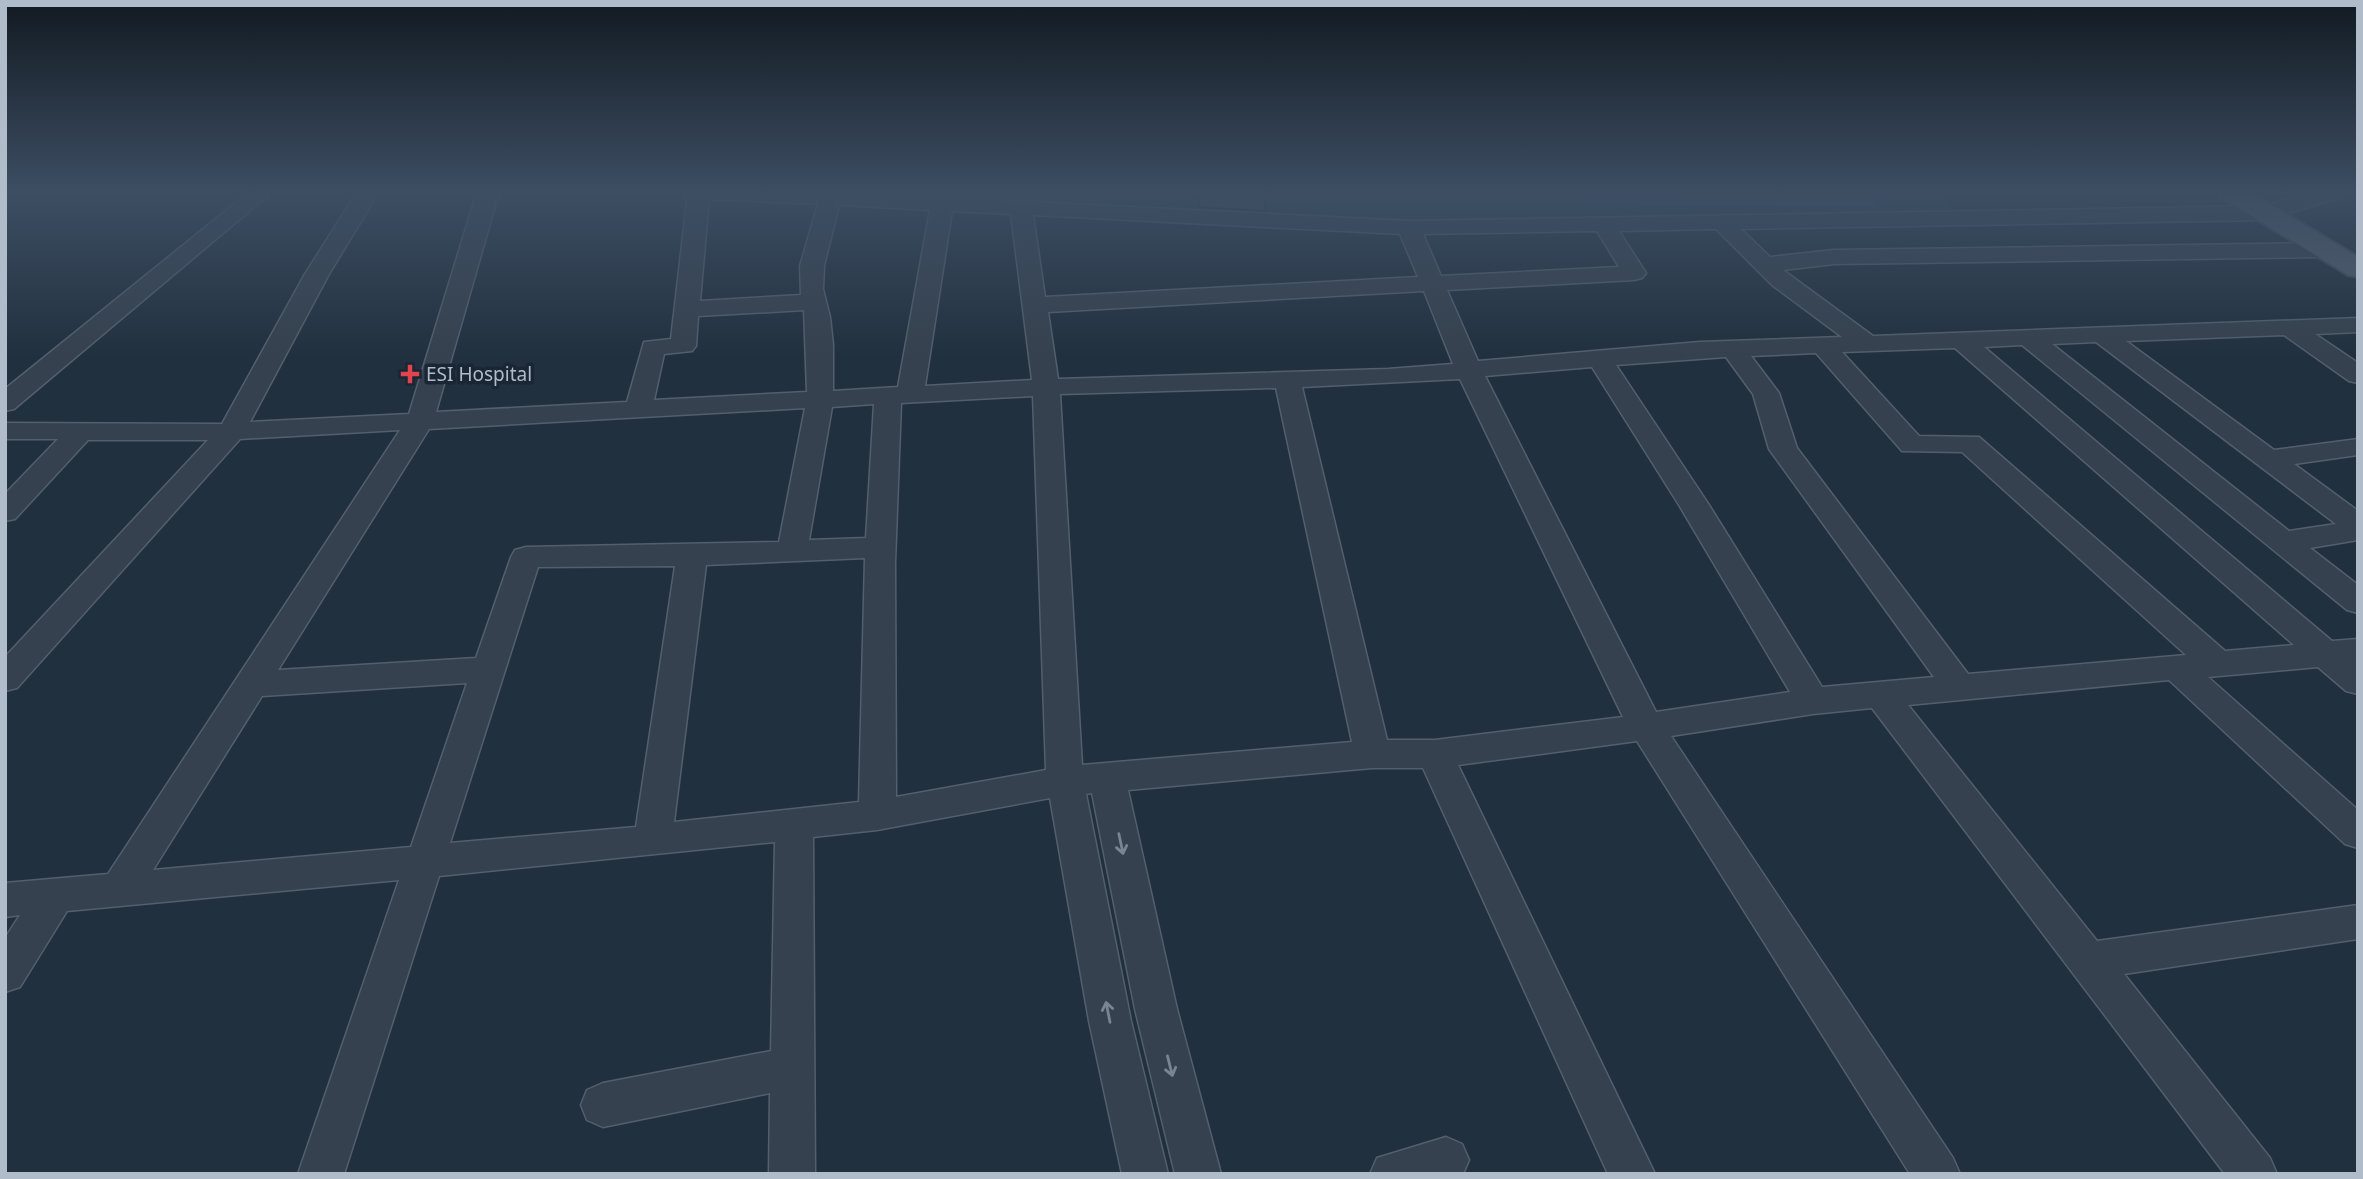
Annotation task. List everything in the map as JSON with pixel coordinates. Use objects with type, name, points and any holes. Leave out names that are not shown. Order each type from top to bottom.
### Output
[{"type":"main road","points":[[2323,247],[2358,269]]},
{"type":"street","points":[[5,403],[195,247]]},
{"type":"street","points":[[5,679],[232,431],[334,247]]},
{"type":"street","points":[[119,890],[420,421],[472,247]]},
{"type":"street","points":[[639,409],[653,347],[683,346],[693,247]]},
{"type":"street","points":[[792,551],[820,398],[820,345],[811,266],[816,247]]},
{"type":"street","points":[[877,816],[881,547],[899,395],[932,247]]},
{"type":"street","points":[[1026,247],[1046,387],[1065,781],[1110,1021],[1145,1174]]},
{"type":"street","points":[[1418,247],[1469,370],[1646,727],[1937,1174]]},
{"type":"street","points":[[1034,305],[1634,273],[1618,247]]},
{"type":"street","points":[[1747,247],[1780,280],[1868,344]]},
{"type":"street","points":[[1765,265],[1834,257],[2327,250]]},
{"type":"street","points":[[686,309],[814,302]]},
{"type":"street","points":[[5,431],[232,431],[1046,387],[1388,377],[1733,349],[2358,325]]},
{"type":"street","points":[[2291,329],[2358,375]]},
{"type":"street","points":[[2103,336],[2358,528]]},
{"type":"street","points":[[2031,339],[2358,602]]},
{"type":"street","points":[[1962,341],[2341,652],[2358,682]]},
{"type":"street","points":[[1823,346],[1912,445],[1969,443],[2218,664]]},
{"type":"street","points":[[1733,349],[1766,393],[1783,449],[1959,687]]},
{"type":"street","points":[[1600,360],[1694,505],[1813,701]]},
{"type":"street","points":[[1287,380],[1373,754]]},
{"type":"street","points":[[5,512],[80,431]]},
{"type":"street","points":[[2268,459],[2358,447]]},
{"type":"street","points":[[2284,542],[2358,528]]},
{"type":"street","points":[[321,1174],[526,557],[692,556],[881,547]]},
{"type":"street","points":[[653,839],[692,556]]},
{"type":"street","points":[[5,900],[426,862],[877,816],[1065,781],[1373,754],[1435,754],[1646,727],[1813,701],[2341,652]]},
{"type":"street","points":[[2177,668],[2358,833]]},
{"type":"street","points":[[251,684],[489,669]]},
{"type":"street","points":[[1881,695],[2254,1174]]},
{"type":"street","points":[[1435,754],[1632,1174]]},
{"type":"street","points":[[1107,777],[1156,1009],[1198,1174]]},
{"type":"street","points":[[792,1174],[794,824]]},
{"type":"street","points":[[5,975],[55,896]]},
{"type":"street","points":[[2088,961],[2358,922]]},
{"type":"street","points":[[603,1105],[792,1068]]},
{"type":"street","points":[[1393,1174],[1447,1160]]},
{"type":"place","name":"ESI Hospital","points":[[410,374]]}]
